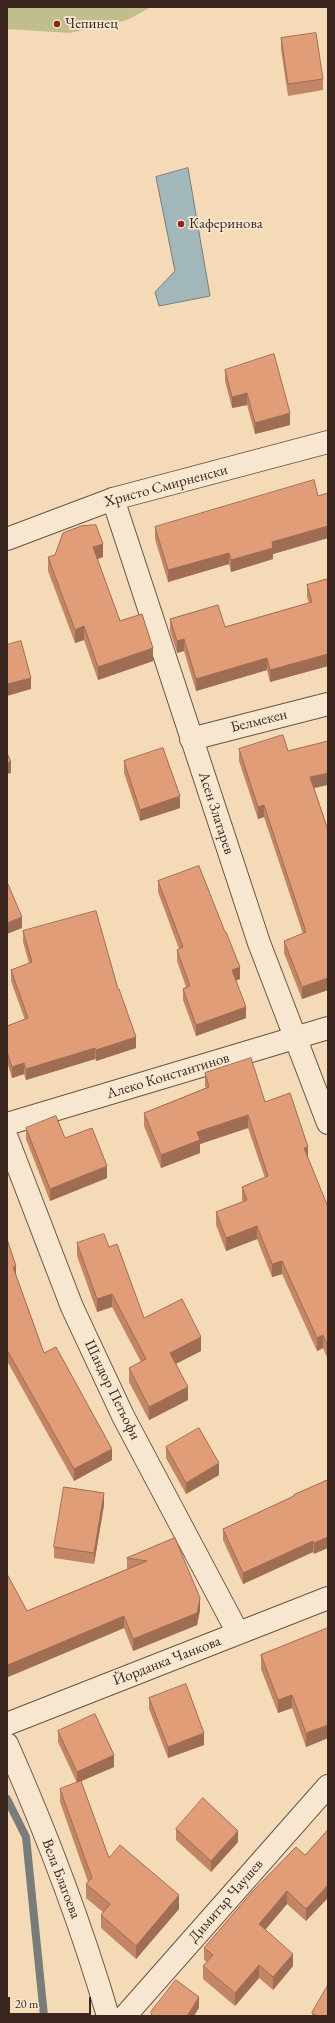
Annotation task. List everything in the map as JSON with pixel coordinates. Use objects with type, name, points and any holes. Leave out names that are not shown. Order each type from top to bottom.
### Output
[{"type":"street","name":"Христо Смирненски","points":[[7,539],[113,499],[328,442]]},
{"type":"street","name":"Асен Златарев","points":[[113,499],[259,943],[328,1123]]},
{"type":"street","name":"Белмекен","points":[[191,739],[328,704]]},
{"type":"street","name":"Алеко Константинов","points":[[7,1124],[328,1028]]},
{"type":"street","name":"Шандор Петьофи","points":[[7,1138],[72,1306],[97,1362],[123,1416],[238,1633]]},
{"type":"street","name":"Йорданка Чанкова","points":[[7,1724],[328,1598]]},
{"type":"street","name":"Вела Благоева","points":[[7,1744],[25,1785],[92,1961],[108,2016]]},
{"type":"street","name":"Димитър Чаушев","points":[[125,2016],[328,1786]]},
{"type":"shaded area","name":"Чепинец","points":[[7,7],[151,7],[127,20],[70,33],[7,29]]},
{"type":"shaded area","name":"Каферинова","points":[[188,168],[210,296],[159,306],[155,292],[175,271],[156,177]]},
{"type":"building","points":[[316,33],[323,79],[288,84],[281,38]]},
{"type":"building","points":[[274,354],[290,413],[255,423],[247,393],[232,397],[225,370]]},
{"type":"building","points":[[314,480],[318,496],[328,493],[328,526],[272,542],[273,548],[231,560],[229,553],[168,570],[155,527]]},
{"type":"building","points":[[96,525],[103,544],[93,547],[120,621],[142,614],[153,648],[98,667],[84,626],[75,630],[48,557],[55,555],[63,533],[81,526]]},
{"type":"building","points":[[328,579],[328,654],[270,670],[267,658],[196,679],[184,639],[177,641],[170,619],[218,605],[225,627],[312,602],[307,585]]},
{"type":"building","points":[[21,641],[31,678],[7,684],[7,645]]},
{"type":"building","points":[[283,735],[288,751],[328,741],[328,773],[310,777],[328,830],[328,978],[302,987],[284,941],[306,932],[264,805],[258,807],[239,749]]},
{"type":"building","points":[[163,748],[180,796],[140,810],[124,761]]},
{"type":"building","points":[[7,753],[11,762],[7,763]]},
{"type":"building","points":[[199,866],[240,967],[232,970],[246,1007],[196,1025],[183,989],[190,986],[177,950],[183,947],[158,881]]},
{"type":"building","points":[[7,882],[22,917],[7,923]]},
{"type":"building","points":[[96,911],[118,989],[136,1037],[96,1050],[95,1048],[26,1069],[24,1063],[12,1067],[7,1052],[7,1026],[28,1018],[11,970],[32,962],[23,931]]},
{"type":"building","points":[[251,1058],[265,1102],[290,1093],[308,1147],[304,1148],[328,1207],[328,1347],[323,1335],[317,1338],[282,1261],[272,1264],[257,1226],[226,1238],[216,1212],[247,1200],[242,1187],[268,1176],[248,1115],[197,1132],[200,1140],[161,1155],[144,1113],[209,1087],[205,1073]]},
{"type":"building","points":[[56,1116],[65,1138],[92,1128],[107,1166],[50,1189],[26,1128]]},
{"type":"building","points":[[104,1234],[109,1247],[117,1244],[144,1318],[182,1299],[201,1337],[170,1353],[188,1387],[149,1407],[129,1368],[146,1359],[112,1294],[97,1299],[77,1243]]},
{"type":"building","points":[[7,1239],[16,1266],[13,1267],[44,1353],[56,1347],[112,1449],[74,1469],[7,1350]]},
{"type":"building","points":[[199,1428],[219,1463],[186,1483],[166,1447]]},
{"type":"building","points":[[328,1480],[328,1537],[314,1543],[313,1541],[243,1573],[223,1529]]},
{"type":"building","points":[[64,1487],[104,1493],[94,1553],[54,1547]]},
{"type":"building","points":[[175,1538],[200,1598],[197,1613],[133,1639],[124,1616],[8,1665],[7,1664],[7,1574],[27,1611],[147,1561],[127,1558]]},
{"type":"building","points":[[328,1628],[328,1725],[306,1733],[292,1695],[278,1700],[261,1655]]},
{"type":"building","points":[[186,1684],[204,1733],[168,1747],[149,1698]]},
{"type":"building","points":[[95,1714],[114,1755],[77,1772],[58,1731]]},
{"type":"building","points":[[81,1781],[109,1858],[120,1845],[179,1895],[136,1946],[101,1915],[110,1904],[86,1884],[92,1878],[60,1789]]},
{"type":"building","points":[[203,1798],[238,1831],[211,1861],[176,1829]]},
{"type":"building","points":[[328,1830],[328,1885],[306,1909],[287,1891],[259,1924],[293,1954],[273,1977],[259,1965],[235,1993],[203,1966],[213,1955],[204,1948],[252,1892],[296,1847],[305,1855]]},
{"type":"building","points":[[176,1980],[199,1997],[187,2016],[152,2016],[151,2012]]},
{"type":"building","points":[[328,1985],[328,2016],[318,2016],[312,2013]]},
{"type":"waterway","points":[[7,1799],[26,1837],[44,2016]]},
{"type":"place","name":"Чепинец","points":[[57,24]]},
{"type":"place","name":"Каферинова","points":[[181,224]]}]
